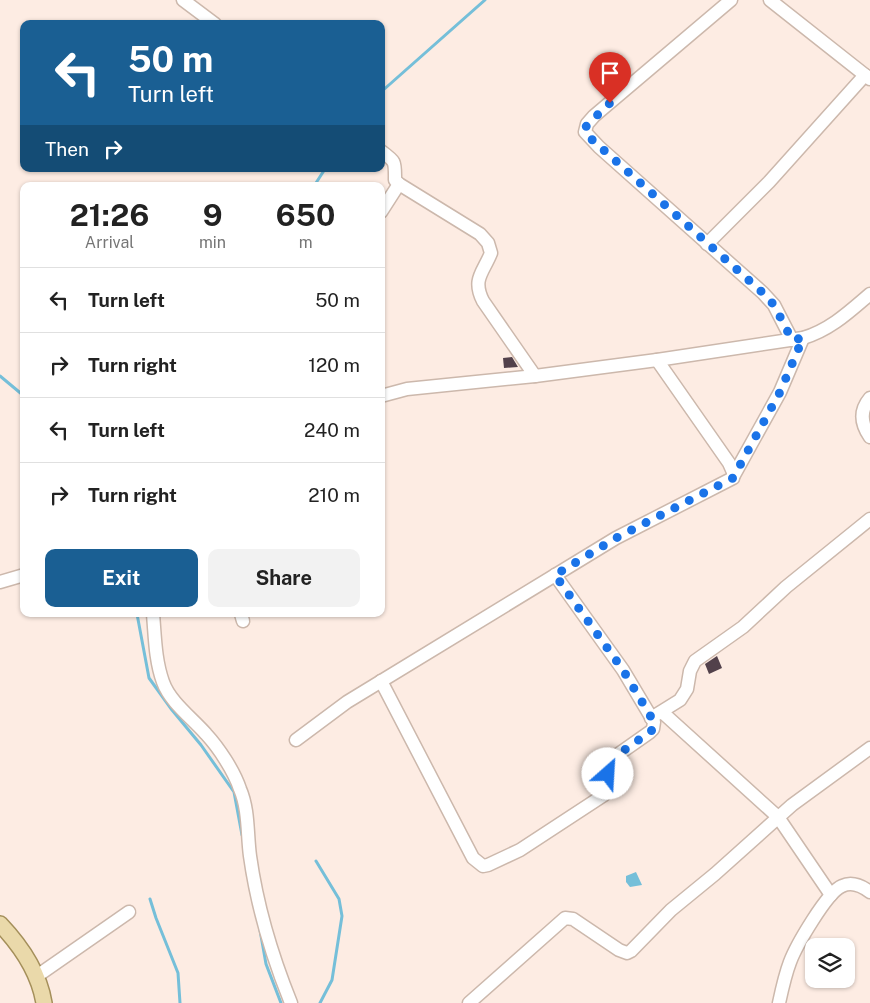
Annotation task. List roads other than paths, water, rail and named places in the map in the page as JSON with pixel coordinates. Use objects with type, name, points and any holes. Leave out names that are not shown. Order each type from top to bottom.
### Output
[{"type":"main road","points":[[0,924],[13,938],[37,976],[40,1000]]},
{"type":"street","points":[[183,0],[210,20]]},
{"type":"street","points":[[730,0],[594,116],[585,128],[588,136],[599,147],[769,299],[798,339]]},
{"type":"street","points":[[707,244],[769,182],[867,77],[770,0]]},
{"type":"street","points":[[385,154],[394,160],[396,164],[394,180],[485,238],[491,253],[478,278],[478,290],[483,301],[534,376]]},
{"type":"street","points":[[385,206],[399,184]]},
{"type":"street","points":[[385,395],[407,389],[534,376],[798,339],[831,326],[870,294]]},
{"type":"street","points":[[296,740],[347,702],[616,538],[729,481],[780,392],[798,339]]},
{"type":"street","points":[[657,360],[729,463],[734,475]]},
{"type":"street","points":[[870,398],[864,407],[862,420],[863,427],[870,437]]},
{"type":"street","points":[[381,681],[472,858],[483,866],[488,865],[520,850],[604,795],[610,785],[607,770],[609,763],[613,758],[653,729],[656,715],[675,704],[684,695],[692,664],[743,627],[786,587],[870,519]]},
{"type":"street","points":[[555,575],[656,715],[778,817],[831,895]]},
{"type":"street","points":[[0,582],[20,576]]},
{"type":"street","points":[[153,617],[156,651],[163,682],[172,698],[208,736],[235,775],[241,790],[247,816],[250,856],[260,906],[290,1003]]},
{"type":"street","points":[[470,1003],[565,918],[573,919],[619,950],[631,951],[671,910],[715,874],[792,805],[870,748]]},
{"type":"street","points":[[779,1003],[790,960],[821,907],[843,885],[861,886],[870,892]]},
{"type":"street","points":[[37,976],[129,912]]},
{"type":"water","points":[[636,872],[642,885],[630,887],[626,882],[626,876]]},
{"type":"waterway","points":[[385,88],[485,0]]},
{"type":"waterway","points":[[317,182],[323,172]]},
{"type":"waterway","points":[[0,376],[20,393]]},
{"type":"waterway","points":[[138,617],[149,678],[201,745],[234,792],[242,835]]},
{"type":"waterway","points":[[316,861],[339,899],[342,916],[332,980],[320,1003]]},
{"type":"waterway","points":[[150,899],[178,973],[180,1003]]},
{"type":"waterway","points":[[260,930],[266,964],[281,1003]]}]
